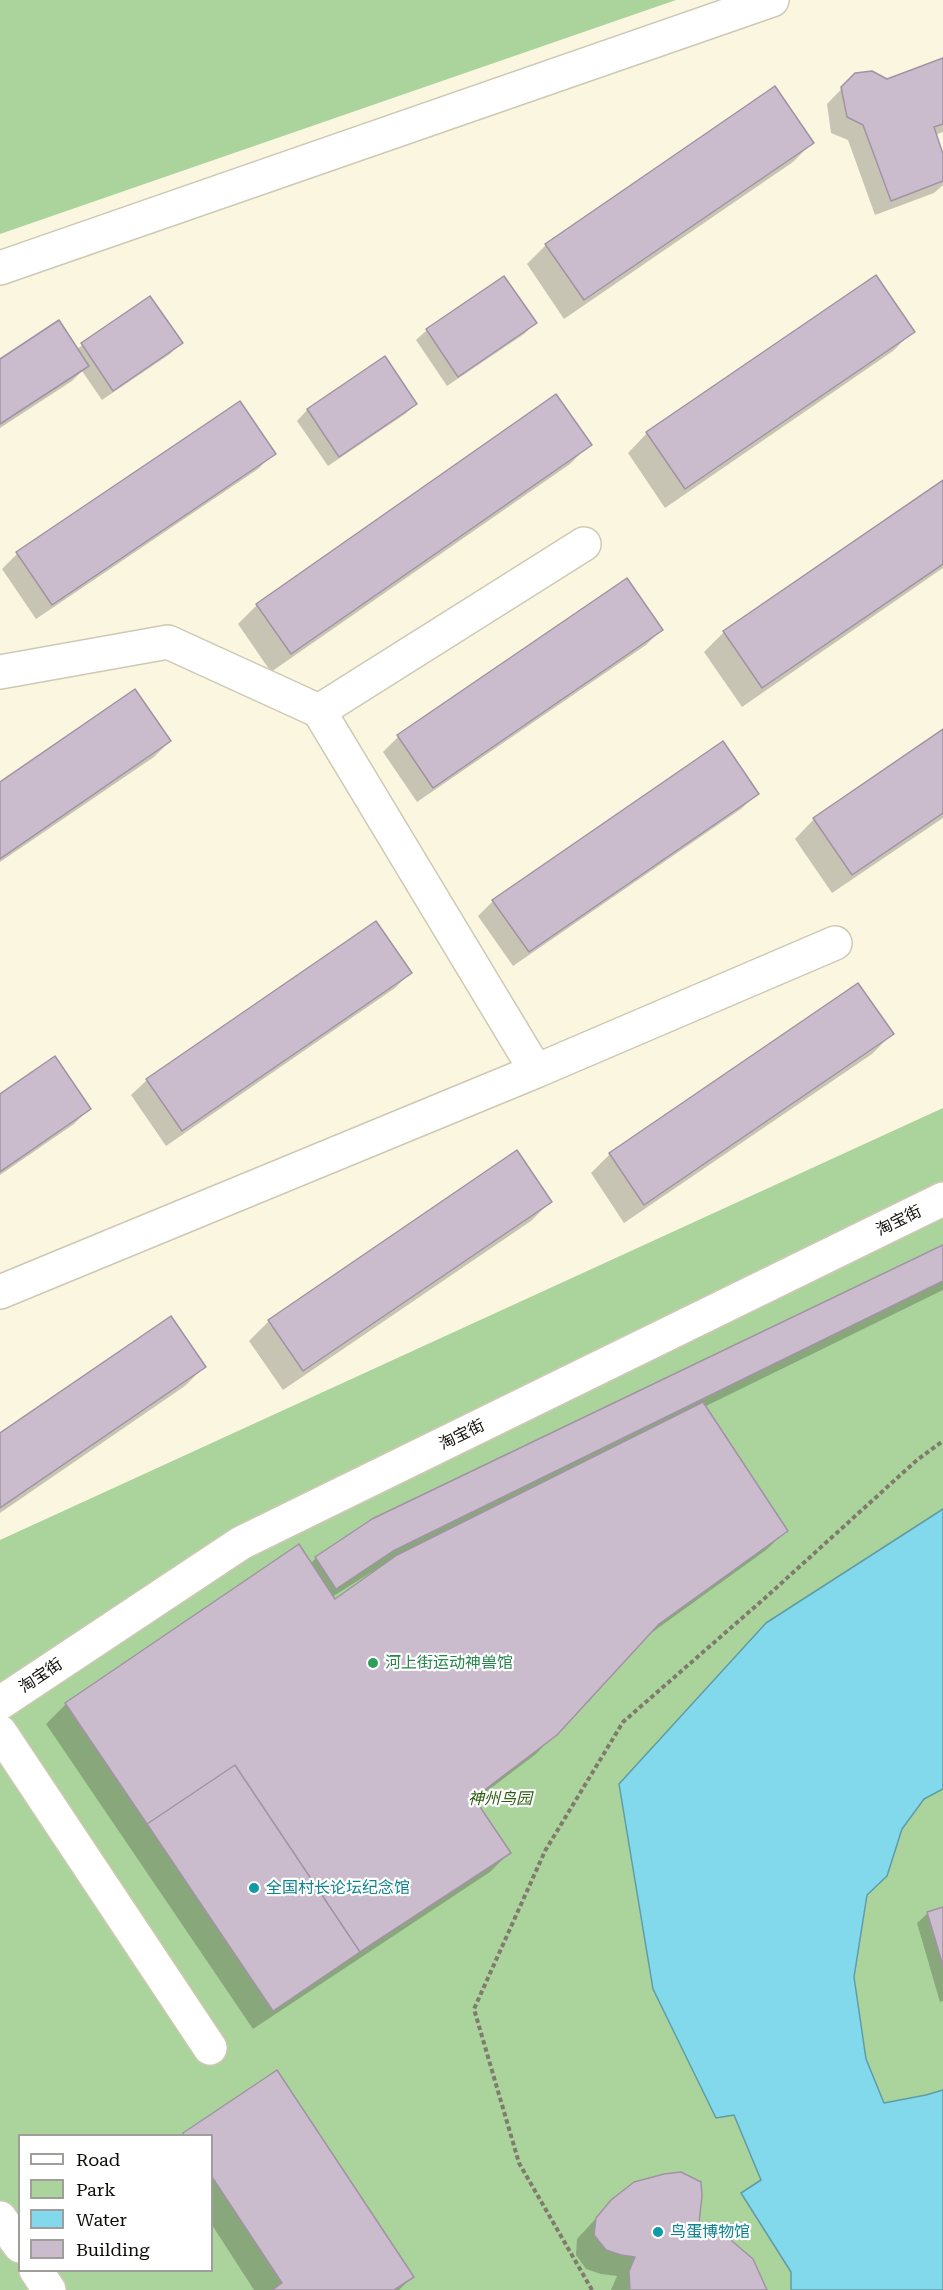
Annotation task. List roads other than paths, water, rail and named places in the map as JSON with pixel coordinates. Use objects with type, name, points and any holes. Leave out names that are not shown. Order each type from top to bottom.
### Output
[{"type":"street","points":[[0,268],[772,0]]},
{"type":"street","points":[[319,711],[584,544]]},
{"type":"street","points":[[0,672],[168,642],[319,711],[536,1071]]},
{"type":"street","points":[[0,1292],[536,1071],[835,943]]},
{"type":"street","name":"淘宝街","points":[[0,1703],[241,1544],[943,1199]]},
{"type":"street","points":[[0,1732],[210,2048]]},
{"type":"street","points":[[0,2218],[18,2243]]},
{"type":"street","points":[[37,2272],[49,2290]]},
{"type":"water","points":[[943,1509],[943,1789],[924,1799],[902,1829],[887,1876],[867,1895],[854,1977],[866,2059],[884,2103],[943,2090],[943,2290],[791,2290],[791,2272],[741,2193],[761,2180],[734,2115],[716,2118],[653,1989],[619,1784],[766,1623]]},
{"type":"place","name":"河上街运动神兽馆","points":[[373,1663]]},
{"type":"place","name":"全国村长论坛纪念馆","points":[[254,1888]]},
{"type":"place","name":"鸟蛋博物馆","points":[[658,2232]]},
{"type":"park label","name":"神州鸟园","points":[[500,1799]]}]
